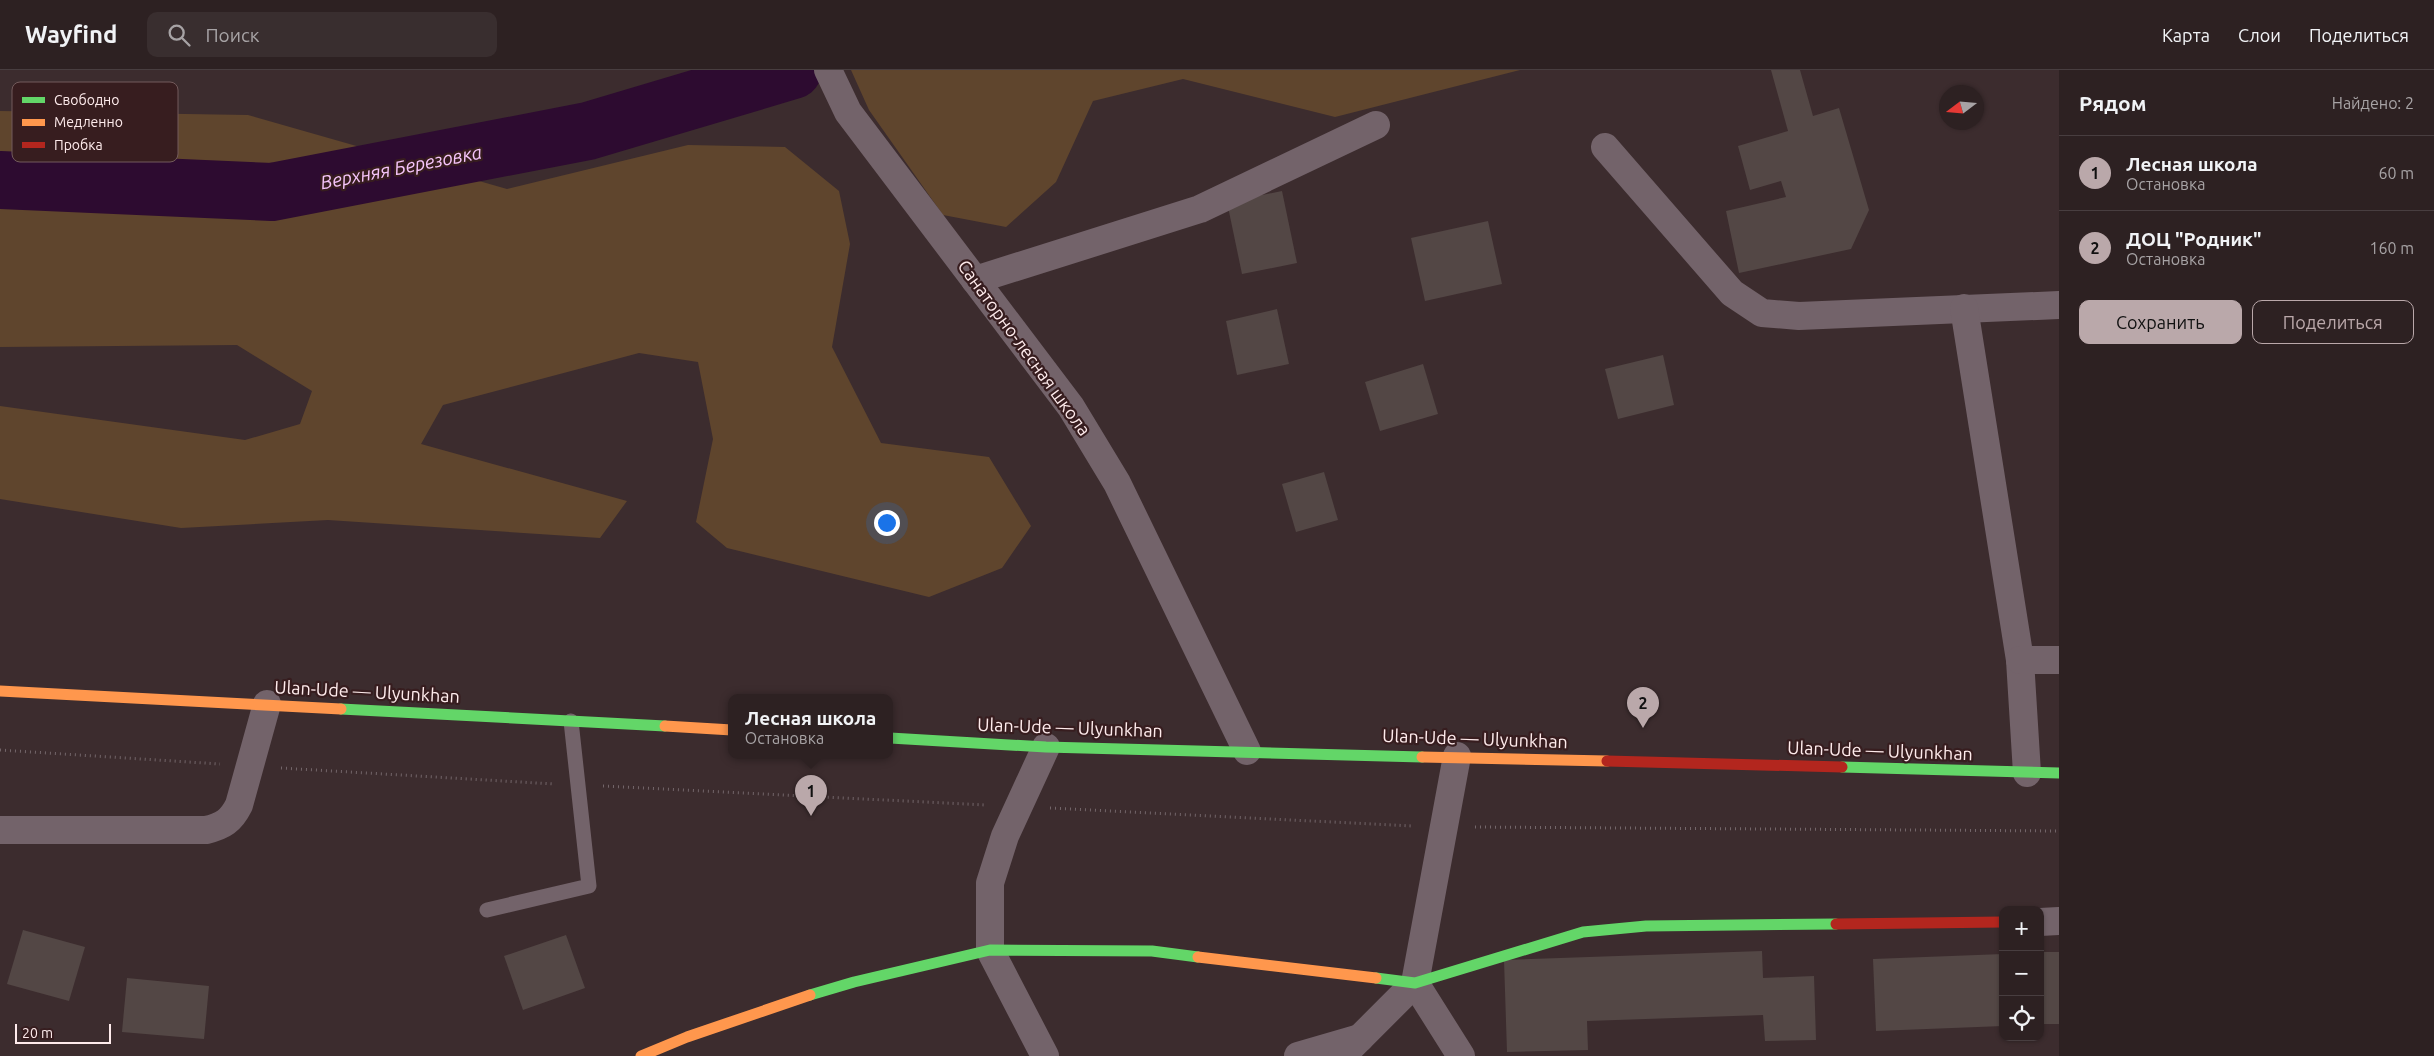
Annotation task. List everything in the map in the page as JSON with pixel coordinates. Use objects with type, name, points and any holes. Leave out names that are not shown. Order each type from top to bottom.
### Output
[{"type":"main road","name":"Ulan-Ude — Ulyunkhan","points":[[0,691],[728,730]]},
{"type":"main road","name":"Ulan-Ude — Ulyunkhan","points":[[893,738],[1046,747],[1456,756],[2059,773]]},
{"type":"main road","points":[[641,1056],[696,1034],[834,988],[921,964],[990,950],[1152,951],[1415,983],[1582,932],[1646,926],[1999,922]]},
{"type":"street","name":"Санаторно-лесная школа","points":[[828,70],[848,112],[1071,407],[1117,483],[1247,751]]},
{"type":"street","points":[[975,280],[1200,209],[1376,125]]},
{"type":"street","points":[[1605,147],[1732,293],[1762,313],[1799,316],[2059,304]]},
{"type":"street","points":[[1964,308],[2020,660],[2027,773]]},
{"type":"street","points":[[2020,660],[2059,660]]},
{"type":"street","points":[[0,830],[206,830],[221,827],[232,818],[239,805],[267,704]]},
{"type":"street","points":[[1045,1056],[990,950],[990,883],[1005,836],[1046,747]]},
{"type":"street","points":[[1298,1056],[1351,1047],[1415,983],[1456,756]]},
{"type":"street","points":[[2044,922],[2059,921]]},
{"type":"street","points":[[1415,983],[1461,1056]]},
{"type":"lane","points":[[487,910],[589,886],[571,721]]},
{"type":"shaded area","points":[[851,70],[1520,70],[1335,117],[1183,79],[1093,101],[1056,182],[1006,227],[943,215],[869,110]]},
{"type":"shaded area","points":[[0,111],[12,111],[12,162],[178,162],[178,114],[248,115],[507,189],[688,145],[785,147],[839,191],[850,244],[832,347],[881,443],[989,457],[1031,526],[1002,568],[929,597],[727,548],[696,522],[713,439],[698,362],[639,353],[443,405],[421,444],[627,501],[600,538],[328,520],[181,528],[0,499],[0,406],[245,440],[300,424],[312,391],[237,345],[0,347]]},
{"type":"building","points":[[1771,70],[1800,70],[1813,116],[1839,108],[1869,210],[1851,249],[1739,273],[1726,211],[1786,197],[1781,181],[1750,190],[1738,146],[1788,131]]},
{"type":"building","points":[[1282,191],[1297,263],[1242,274],[1227,202]]},
{"type":"building","points":[[1488,221],[1502,284],[1425,301],[1411,238]]},
{"type":"building","points":[[1277,309],[1289,364],[1237,375],[1226,321]]},
{"type":"building","points":[[1663,355],[1674,405],[1618,419],[1605,369]]},
{"type":"building","points":[[1423,364],[1438,414],[1380,431],[1365,382]]},
{"type":"building","points":[[1324,472],[1338,520],[1296,532],[1282,484]]},
{"type":"building","points":[[23,930],[85,947],[69,1001],[7,984]]},
{"type":"building","points":[[566,935],[585,988],[523,1010],[504,956]]},
{"type":"building","points":[[1762,951],[1763,978],[1814,976],[1816,1040],[1765,1041],[1763,1015],[1587,1021],[1588,1050],[1507,1052],[1504,960]]},
{"type":"building","points":[[2044,952],[2059,952],[2059,1024],[2044,1024]]},
{"type":"building","points":[[1999,954],[1999,1026],[1876,1031],[1873,959]]},
{"type":"building","points":[[127,978],[209,986],[204,1039],[122,1032]]},
{"type":"waterway","name":"Верхняя Березовка","points":[[0,180],[272,192],[588,131],[793,70]]},
{"type":"traffic: fast","points":[[341,709],[665,726]]},
{"type":"traffic: fast","points":[[893,738],[1046,747],[1422,757]]},
{"type":"traffic: fast","points":[[1842,767],[2059,773]]},
{"type":"traffic: fast","points":[[1376,978],[1415,983],[1583,932],[1646,926],[1836,924]]},
{"type":"traffic: fast","points":[[810,995],[854,982],[990,950],[1152,951],[1198,957]]},
{"type":"traffic: slow","points":[[0,691],[341,709]]},
{"type":"traffic: slow","points":[[665,726],[728,730]]},
{"type":"traffic: slow","points":[[1422,757],[1607,761]]},
{"type":"traffic: slow","points":[[1198,957],[1376,978]]},
{"type":"traffic: slow","points":[[641,1056],[687,1037],[810,995]]},
{"type":"traffic: jam","points":[[1607,761],[1842,767]]},
{"type":"traffic: jam","points":[[1836,924],[1999,922]]},
{"type":"place","name":"ДОЦ \"Родник\"","points":[[1643,728]]},
{"type":"place","name":"Лесная школа","points":[[811,816]]}]
